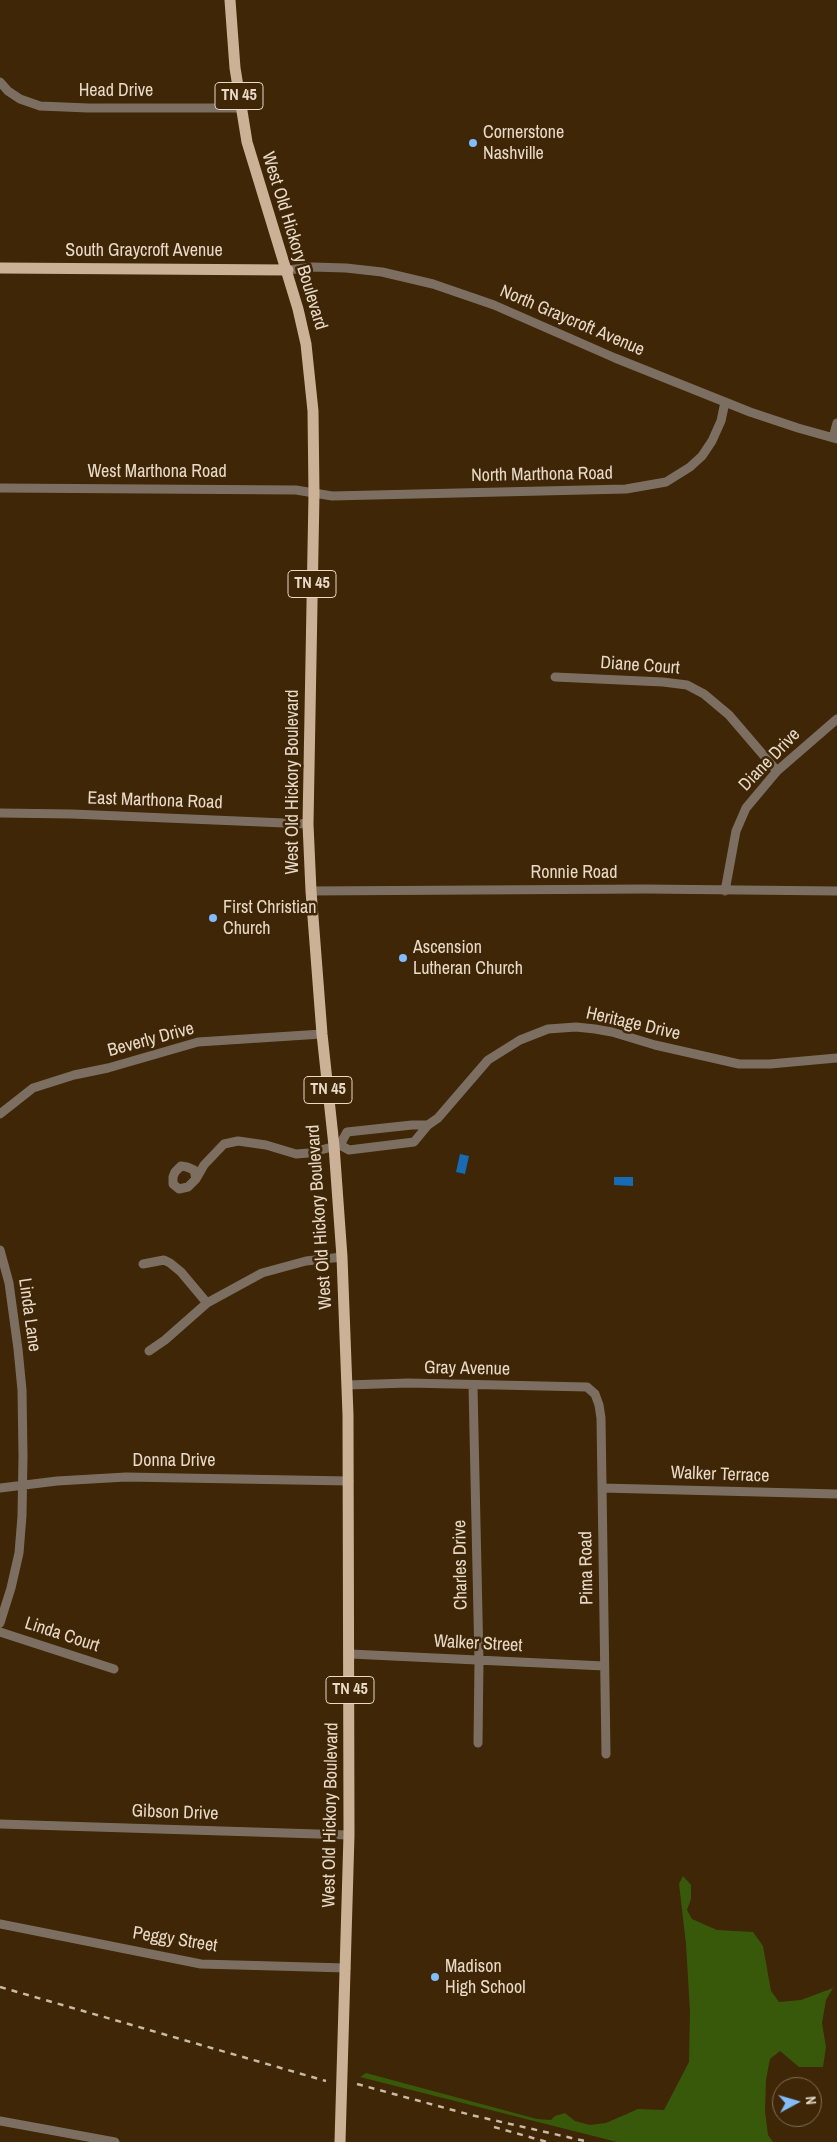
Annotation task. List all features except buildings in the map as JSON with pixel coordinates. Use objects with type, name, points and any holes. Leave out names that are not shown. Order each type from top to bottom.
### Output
[{"type":"main road","name":"West Old Hickory Boulevard","points":[[230,0],[240,108],[254,169],[288,270],[306,344],[313,412],[314,494],[308,824],[322,1034],[337,1145],[349,1481],[349,1835],[340,2142]]},
{"type":"main road","name":"South Graycroft Avenue","points":[[0,268],[288,270]]},
{"type":"street","name":"Head Drive","points":[[0,82],[8,92],[20,99],[40,106],[88,108],[240,108]]},
{"type":"street","name":"North Graycroft Avenue","points":[[288,270],[312,267],[346,268],[382,272],[433,284],[494,305],[615,358],[725,402],[798,428],[835,438]]},
{"type":"street","name":"North Marthona Road","points":[[314,494],[342,496],[626,489],[666,482],[684,471],[702,456],[721,421],[725,402]]},
{"type":"street","points":[[835,438],[837,423]]},
{"type":"street","name":"West Marthona Road","points":[[0,488],[210,488],[296,490],[314,494]]},
{"type":"street","name":"Diane Court","points":[[555,677],[663,682],[687,686],[704,694],[729,715],[777,771]]},
{"type":"street","name":"Diane Drive","points":[[726,891],[736,831],[746,808],[777,771],[837,719]]},
{"type":"street","name":"East Marthona Road","points":[[0,813],[72,814],[308,824]]},
{"type":"street","name":"Ronnie Road","points":[[311,891],[645,889],[837,891]]},
{"type":"street","name":"Heritage Drive","points":[[337,1145],[349,1150],[414,1142],[438,1118],[479,1070],[497,1053],[533,1034],[548,1029],[595,1028],[655,1045],[739,1064],[770,1064],[837,1058]]},
{"type":"street","name":"Beverly Drive","points":[[0,1114],[33,1088],[74,1075],[108,1068],[198,1042],[322,1034]]},
{"type":"street","name":"Heritage Drive","points":[[196,1179],[204,1165],[224,1144],[238,1141],[266,1145],[296,1154],[309,1153],[337,1145],[347,1132],[412,1125],[428,1126]]},
{"type":"street","name":"Linda Lane","points":[[0,1250],[10,1291],[18,1349],[22,1409],[22,1485],[18,1552],[11,1588],[0,1623]]},
{"type":"street","points":[[149,1351],[165,1340],[207,1302],[262,1273],[306,1261],[342,1257]]},
{"type":"street","points":[[143,1264],[164,1260],[170,1263],[181,1272],[207,1302]]},
{"type":"street","name":"Gray Avenue","points":[[347,1385],[408,1384],[587,1387]]},
{"type":"street","name":"Charles Drive","points":[[474,1386],[479,1661],[478,1743]]},
{"type":"street","name":"Pima Road","points":[[587,1387],[595,1394],[599,1405],[606,1754]]},
{"type":"street","name":"Donna Drive","points":[[0,1488],[87,1478],[126,1477],[349,1481]]},
{"type":"street","name":"Walker Terrace","points":[[602,1488],[837,1494]]},
{"type":"street","name":"Linda Court","points":[[0,1632],[114,1669]]},
{"type":"street","name":"Walker Street","points":[[350,1654],[604,1666]]},
{"type":"street","name":"Gibson Drive","points":[[0,1824],[349,1835]]},
{"type":"street","name":"Peggy Street","points":[[0,1924],[201,1964],[346,1968]]},
{"type":"street","points":[[0,2121],[115,2142]]},
{"type":"green space","points":[[683,1876],[691,1885],[691,1899],[687,1910],[692,1919],[717,1930],[753,1932],[763,1946],[771,1991],[779,2002],[801,2000],[833,1988],[826,2000],[822,2023],[826,2047],[823,2067],[799,2067],[780,2051],[770,2059],[766,2080],[765,2111],[768,2135],[773,2142],[617,2142],[360,2077],[366,2073],[537,2119],[551,2120],[555,2116],[565,2113],[575,2121],[590,2125],[606,2123],[638,2109],[664,2110],[689,2062],[690,2012],[686,1944],[679,1884]]},
{"type":"water","points":[[460,1154],[469,1156],[465,1174],[456,1172]]},
{"type":"water","points":[[614,1177],[633,1177],[633,1186],[614,1185]]},
{"type":"railway","points":[[0,1987],[326,2081]]},
{"type":"railway","points":[[357,2084],[471,2115],[589,2142]]},
{"type":"railway","points":[[494,2127],[547,2142]]},
{"type":"place","name":"Cornerstone Nashville","points":[[473,143]]},
{"type":"place","name":"First Christian Church","points":[[213,918]]},
{"type":"place","name":"Ascension Lutheran Church","points":[[403,958]]},
{"type":"place","name":"Madison High School","points":[[435,1977]]}]
